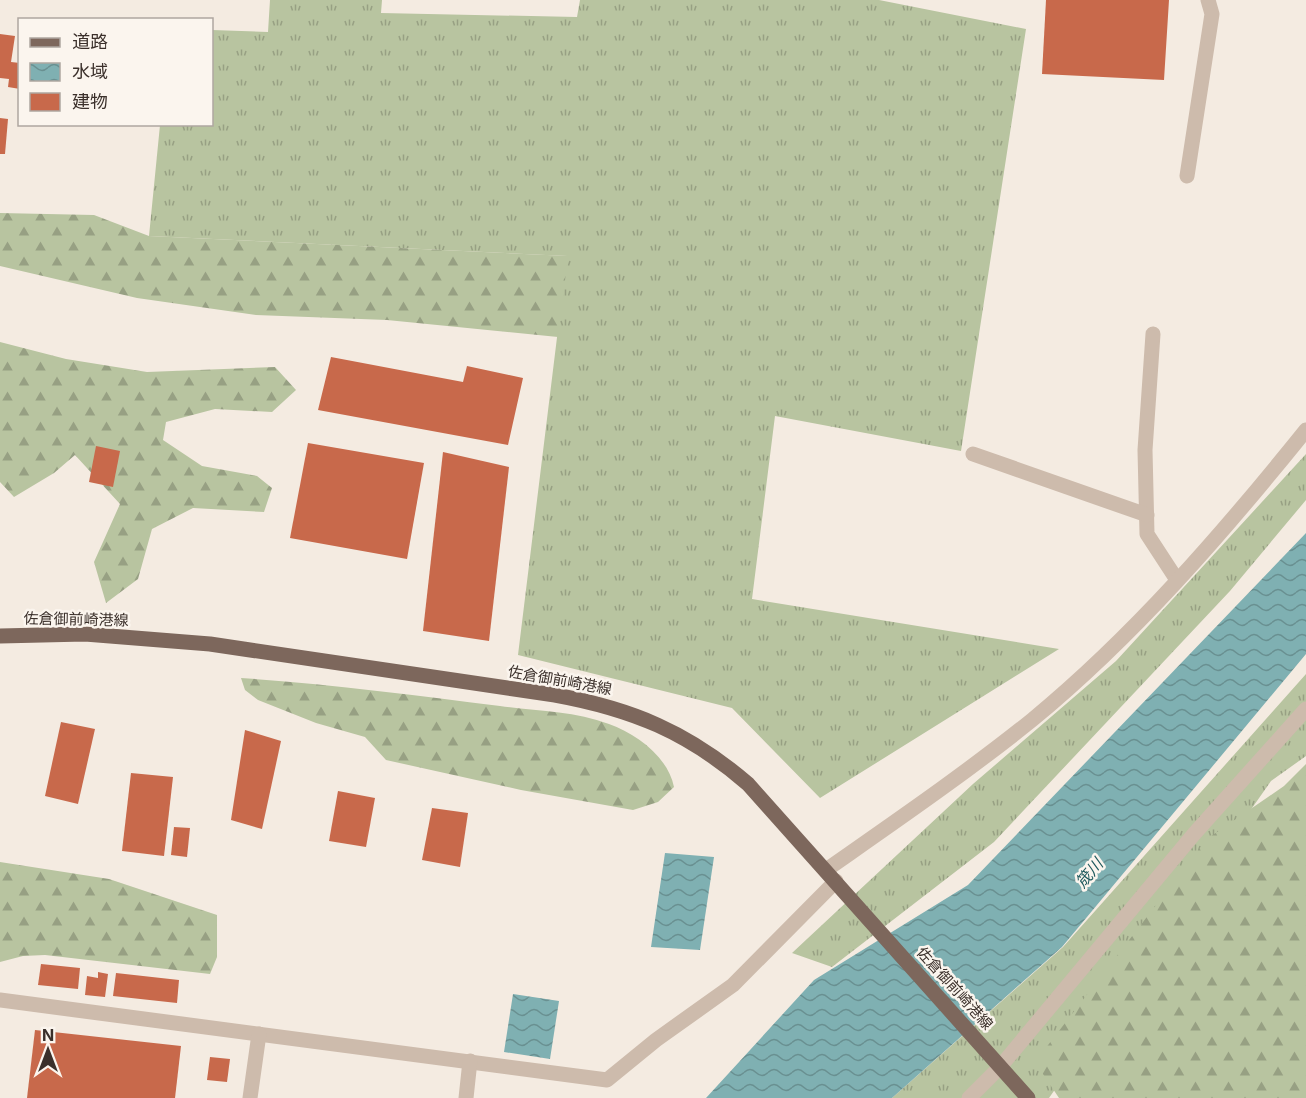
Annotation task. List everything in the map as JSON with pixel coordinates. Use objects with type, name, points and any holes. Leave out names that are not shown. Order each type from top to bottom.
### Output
[{"type":"main road","name":"佐倉御前崎港線","points":[[0,636],[85,634],[210,644],[607,705],[645,718],[719,758],[748,784],[1028,1098]]},
{"type":"street","points":[[1187,176],[1212,14],[1208,0]]},
{"type":"street","points":[[1154,334],[1145,450],[1148,534],[1177,580]]},
{"type":"street","points":[[0,1000],[607,1080],[656,1040],[733,985],[831,876],[1032,719],[1125,634],[1177,580],[1306,430]]},
{"type":"street","points":[[973,454],[1147,515]]},
{"type":"street","points":[[969,1098],[1194,834],[1306,709]]},
{"type":"street","points":[[250,1098],[259,1034]]},
{"type":"street","points":[[466,1098],[470,1062]]},
{"type":"green space","points":[[270,0],[382,0],[381,13],[577,17],[580,0],[879,0],[1026,29],[961,451],[775,416],[752,599],[1059,649],[820,798],[732,708],[518,655],[567,256],[149,236],[160,126],[213,126],[213,30],[268,32]]},
{"type":"green space","points":[[0,213],[94,215],[149,236],[568,256],[558,337],[387,320],[256,315],[137,298],[0,266]]},
{"type":"green space","points":[[0,342],[66,359],[147,372],[275,367],[296,390],[272,412],[215,409],[166,422],[163,440],[202,466],[257,476],[272,488],[264,512],[193,508],[152,529],[138,579],[106,603],[94,562],[120,504],[75,455],[54,473],[14,497],[0,482]]},
{"type":"green space","points":[[1306,454],[1306,500],[1230,591],[994,842],[832,967],[792,953],[973,784],[1116,661]]},
{"type":"green space","points":[[1306,674],[1306,756],[1271,781],[1049,1098],[892,1098],[1063,947]]},
{"type":"green space","points":[[241,678],[306,683],[582,716],[620,728],[640,740],[665,766],[674,787],[658,802],[633,810],[521,790],[386,760],[365,737],[316,723],[258,700],[245,690]]},
{"type":"green space","points":[[1306,764],[1306,1098],[1059,1098],[1035,1062],[1207,839],[1284,786]]},
{"type":"green space","points":[[0,862],[109,879],[217,915],[217,957],[210,974],[45,955],[23,956],[0,962]]},
{"type":"water","name":"筬川","points":[[1306,533],[1306,654],[1062,947],[892,1098],[706,1098],[814,980],[968,885]]},
{"type":"water","points":[[665,853],[714,857],[700,950],[651,947]]},
{"type":"water","points":[[513,994],[559,1001],[550,1059],[504,1052]]},
{"type":"building","points":[[1046,0],[1169,0],[1164,80],[1042,74]]},
{"type":"building","points":[[0,34],[15,36],[11,62],[18,63],[18,89],[8,87],[9,79],[0,78]]},
{"type":"building","points":[[0,118],[8,119],[5,154],[0,154]]},
{"type":"building","points":[[331,357],[463,382],[467,366],[523,378],[508,445],[318,410]]},
{"type":"building","points":[[308,443],[424,463],[407,559],[290,538]]},
{"type":"building","points":[[96,446],[120,451],[113,487],[89,482]]},
{"type":"building","points":[[443,452],[509,467],[489,641],[423,631]]},
{"type":"building","points":[[61,722],[95,729],[78,804],[45,796]]},
{"type":"building","points":[[245,730],[281,741],[262,829],[231,820]]},
{"type":"building","points":[[131,773],[173,777],[164,856],[122,851]]},
{"type":"building","points":[[338,791],[375,798],[366,847],[329,841]]},
{"type":"building","points":[[432,808],[468,813],[460,867],[422,860]]},
{"type":"building","points":[[174,827],[190,828],[187,857],[171,855]]},
{"type":"building","points":[[41,964],[80,968],[78,989],[38,985]]},
{"type":"building","points":[[98,972],[108,974],[105,997],[85,995],[87,976],[98,978]]},
{"type":"building","points":[[116,973],[179,980],[177,1003],[113,996]]},
{"type":"building","points":[[35,1030],[181,1046],[175,1098],[27,1098]]},
{"type":"building","points":[[210,1057],[230,1059],[227,1082],[207,1080]]}]
